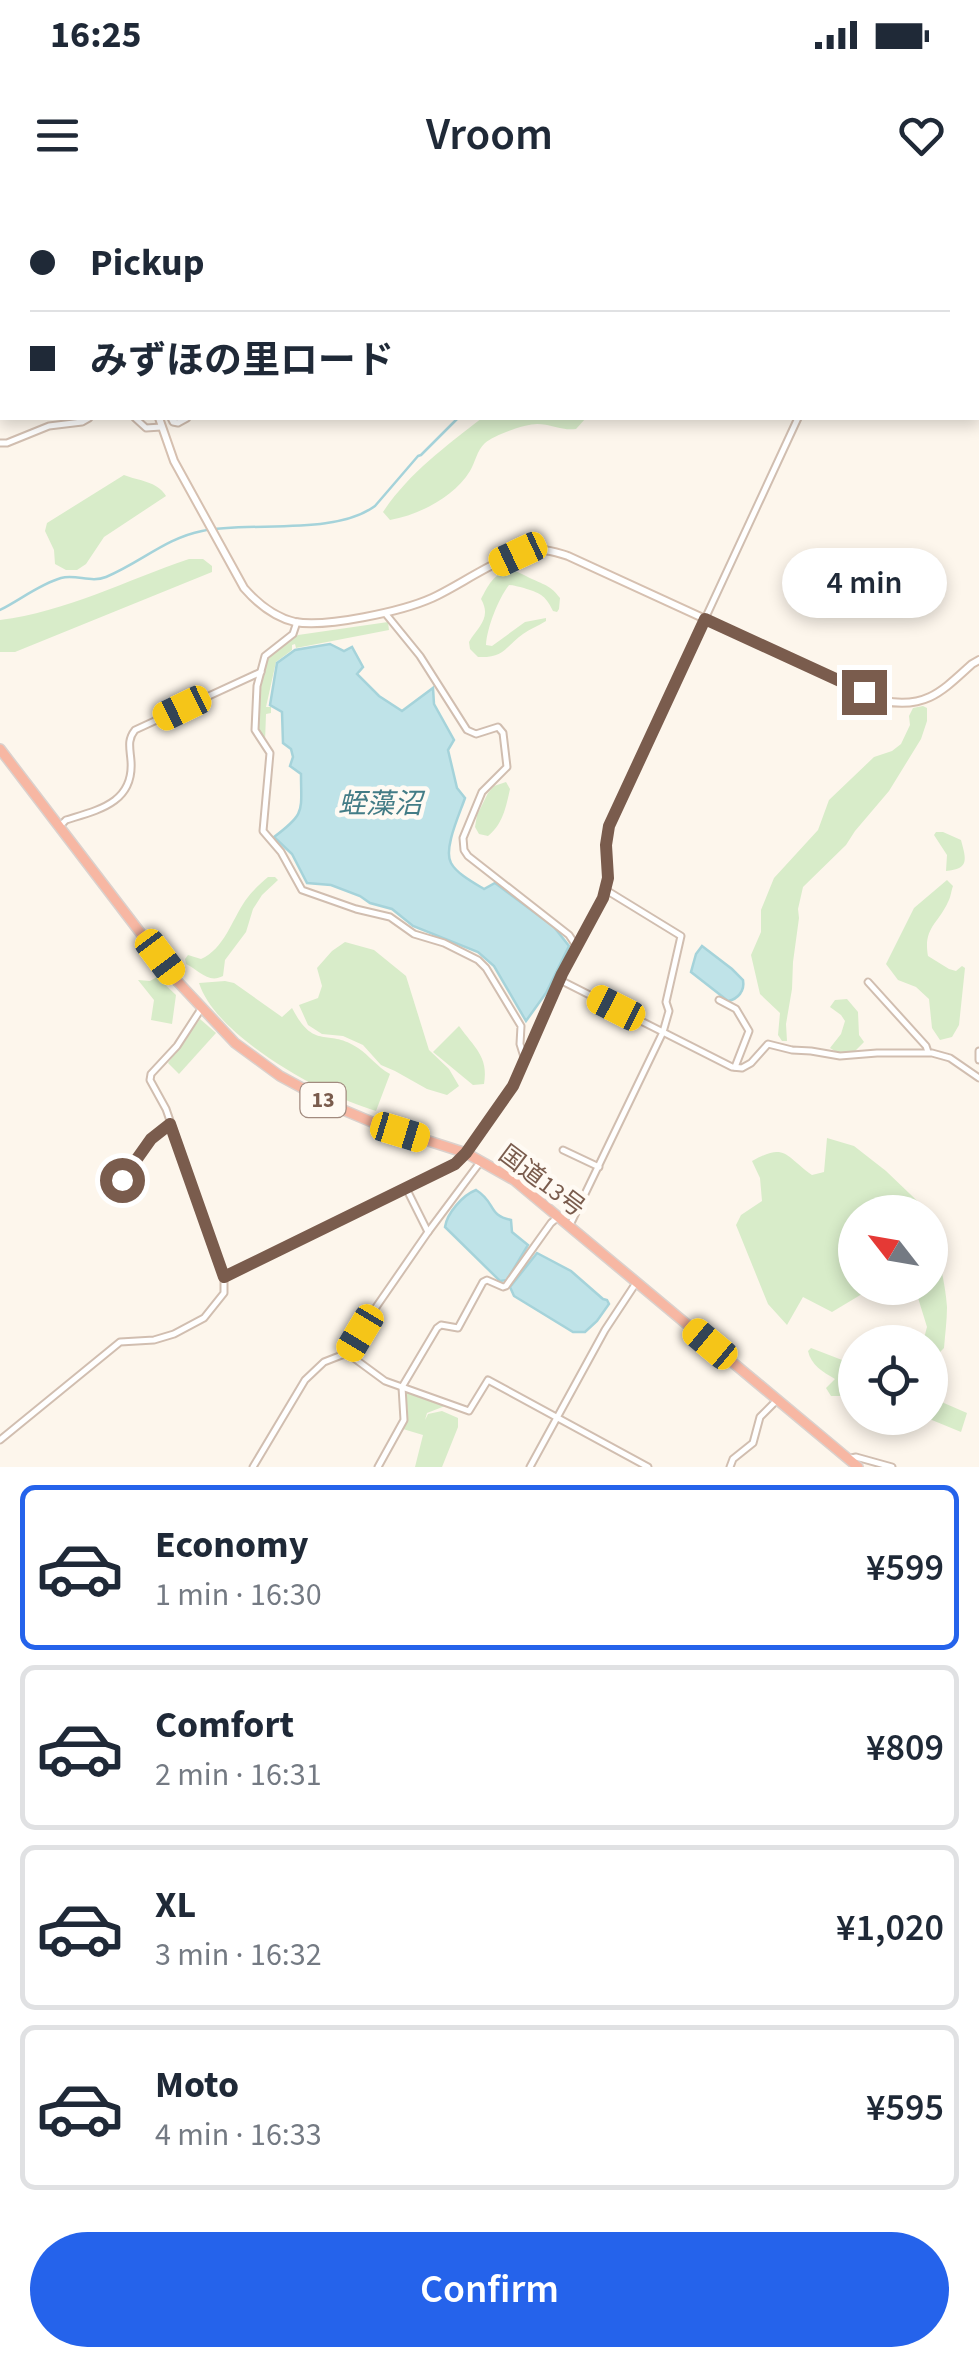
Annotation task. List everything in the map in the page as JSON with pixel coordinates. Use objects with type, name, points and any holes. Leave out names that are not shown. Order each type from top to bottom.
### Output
[{"type":"highway","name":"国道13号","points":[[0,749],[178,982],[254,1058],[361,1119],[466,1153],[514,1180],[848,1459]]},
{"type":"highway","name":"13","points":[[848,1459],[858,1467]]},
{"type":"street","points":[[0,443],[49,426],[85,420]]},
{"type":"street","points":[[137,420],[152,429],[160,422],[174,461],[244,588],[282,618],[313,623],[386,613],[431,598],[508,558],[551,550],[898,704],[921,702],[938,694],[979,660]]},
{"type":"street","points":[[224,1277],[455,1164],[505,1098],[606,890],[609,826],[797,420]]},
{"type":"street","points":[[386,613],[420,656],[467,730],[476,734],[498,727],[503,734],[507,767],[482,792],[463,838],[464,850],[569,935],[577,948]]},
{"type":"street","points":[[297,622],[293,634],[268,652],[257,686],[257,736],[270,753],[265,836],[281,852],[302,890],[390,917],[414,934],[478,960],[521,1026],[524,1060]]},
{"type":"street","points":[[60,825],[108,806],[122,794],[131,774],[130,738],[135,730],[261,672]]},
{"type":"street","points":[[570,1226],[664,1032],[666,1002],[681,936],[606,890]]},
{"type":"street","points":[[560,980],[735,1067],[751,1064],[768,1044],[840,1056],[928,1052],[950,1058],[979,1078]]},
{"type":"street","points":[[868,982],[928,1052]]},
{"type":"street","points":[[719,1000],[736,1009],[749,1031],[735,1067]]},
{"type":"street","points":[[0,1440],[120,1342],[154,1340],[174,1334],[204,1318],[224,1293],[224,1277],[160,1095],[150,1080],[178,1046],[201,1008]]},
{"type":"street","points":[[979,1051],[979,1060]]},
{"type":"street","points":[[122,1180],[151,1139],[170,1124]]},
{"type":"street","points":[[563,1150],[599,1167]]},
{"type":"street","points":[[253,1467],[305,1380],[324,1362],[348,1353],[380,1300],[482,1160]]},
{"type":"street","points":[[406,1188],[428,1232]]},
{"type":"street","points":[[378,1467],[404,1420],[402,1387],[437,1328],[458,1328],[483,1282],[506,1286],[558,1216]]},
{"type":"street","points":[[530,1467],[605,1330],[636,1282]]},
{"type":"street","points":[[348,1353],[385,1381],[469,1411],[488,1380],[648,1467]]},
{"type":"street","points":[[730,1467],[733,1459],[753,1443],[760,1417],[777,1400]]},
{"type":"street","points":[[848,1459],[856,1457],[892,1467]]},
{"type":"green space","points":[[479,420],[584,420],[576,429],[532,424],[489,440],[470,471],[445,497],[390,520],[383,512],[428,461]]},
{"type":"green space","points":[[124,475],[153,484],[166,496],[104,537],[86,564],[77,570],[55,564],[54,550],[45,531],[47,523]]},
{"type":"green space","points":[[189,559],[203,559],[212,566],[212,572],[15,652],[0,652],[0,620],[72,603]]},
{"type":"green space","points":[[509,570],[551,588],[560,598],[559,609],[553,611],[538,593],[509,585],[494,614],[486,645],[492,646],[525,622],[546,621],[499,654],[478,657],[469,642],[484,617],[481,599],[495,578]]},
{"type":"green space","points":[[388,622],[389,630],[296,648],[292,645],[292,650],[276,662],[266,707],[271,707],[271,713],[266,714],[265,742],[257,730],[260,684],[270,653],[298,635]]},
{"type":"green space","points":[[913,708],[927,708],[927,721],[921,739],[889,791],[846,845],[803,887],[787,1041],[782,1041],[778,1035],[780,1013],[760,994],[751,955],[761,932],[761,910],[774,878],[818,830],[829,800],[874,757],[901,744]]},
{"type":"green space","points":[[506,782],[510,789],[500,821],[488,836],[479,834],[475,827],[477,815],[488,793]]},
{"type":"green space","points":[[936,832],[961,840],[965,858],[959,868],[946,871],[947,855],[934,835]]},
{"type":"green space","points":[[268,877],[278,880],[253,909],[246,932],[225,960],[223,976],[208,977],[186,964],[188,955],[201,959],[216,948],[245,901]]},
{"type":"green space","points":[[947,880],[953,886],[929,932],[928,956],[949,969],[965,968],[959,1025],[952,1037],[940,1040],[932,1028],[929,999],[916,987],[898,980],[886,964],[914,908]]},
{"type":"green space","points":[[345,942],[374,950],[406,976],[429,1050],[449,1069],[459,1086],[447,1095],[381,1065],[363,1045],[343,1036],[322,1034],[308,1025],[299,1005],[318,998],[322,986],[317,968]]},
{"type":"green space","points":[[157,977],[176,995],[172,1024],[151,1020],[154,1000],[138,980]]},
{"type":"green space","points":[[199,983],[234,983],[282,1017],[292,1008],[308,1030],[347,1042],[390,1074],[376,1111],[302,1078],[249,1043],[209,1003]]},
{"type":"green space","points":[[847,999],[858,1012],[859,1035],[864,1042],[855,1051],[838,1053],[830,1048],[845,1021],[830,1007],[835,1000]]},
{"type":"green space","points":[[200,1019],[216,1033],[179,1074],[168,1063]]},
{"type":"green space","points":[[459,1026],[482,1059],[484,1084],[473,1085],[433,1052]]},
{"type":"green space","points":[[827,1138],[854,1146],[911,1195],[838,1195],[838,1305],[844,1305],[832,1312],[803,1297],[787,1325],[768,1304],[736,1225],[741,1215],[762,1201],[760,1178],[752,1161],[779,1152],[812,1175],[824,1172]]},
{"type":"green space","points":[[920,1305],[947,1305],[946,1325],[926,1325]]},
{"type":"green space","points":[[811,1348],[838,1358],[838,1396],[831,1396],[826,1388],[835,1379],[815,1364],[808,1351]]},
{"type":"green space","points":[[406,1392],[445,1406],[427,1413],[425,1420],[428,1414],[442,1411],[458,1418],[442,1467],[415,1467],[423,1435],[403,1429],[408,1418]]},
{"type":"green space","points":[[948,1405],[967,1413],[961,1432],[948,1427]]},
{"type":"water","name":"蛭藻沼","points":[[330,644],[344,651],[352,647],[363,667],[357,674],[379,696],[402,711],[433,688],[434,704],[454,740],[448,750],[457,788],[465,798],[451,840],[451,863],[484,889],[495,883],[554,927],[569,946],[546,993],[526,1021],[494,966],[478,952],[413,926],[392,909],[360,896],[331,885],[307,883],[292,854],[274,837],[297,817],[301,796],[301,774],[290,766],[291,749],[283,743],[282,712],[270,705],[277,663],[295,650]]},
{"type":"water","points":[[702,946],[743,980],[742,991],[735,998],[728,1001],[691,972]]},
{"type":"water","points":[[476,1190],[495,1212],[511,1220],[512,1232],[528,1245],[507,1280],[500,1281],[445,1227],[456,1205]]},
{"type":"water","points":[[537,1253],[571,1271],[607,1300],[609,1304],[585,1332],[573,1332],[514,1296],[510,1287]]},
{"type":"waterway","points":[[0,610],[61,578],[106,577],[189,534],[222,528],[315,524],[358,515],[375,506],[456,420]]},
{"type":"route","points":[[122,1180],[151,1139],[170,1124],[224,1277],[455,1164],[513,1086],[562,974],[603,898],[608,878],[609,826],[705,619],[864,692]]}]
